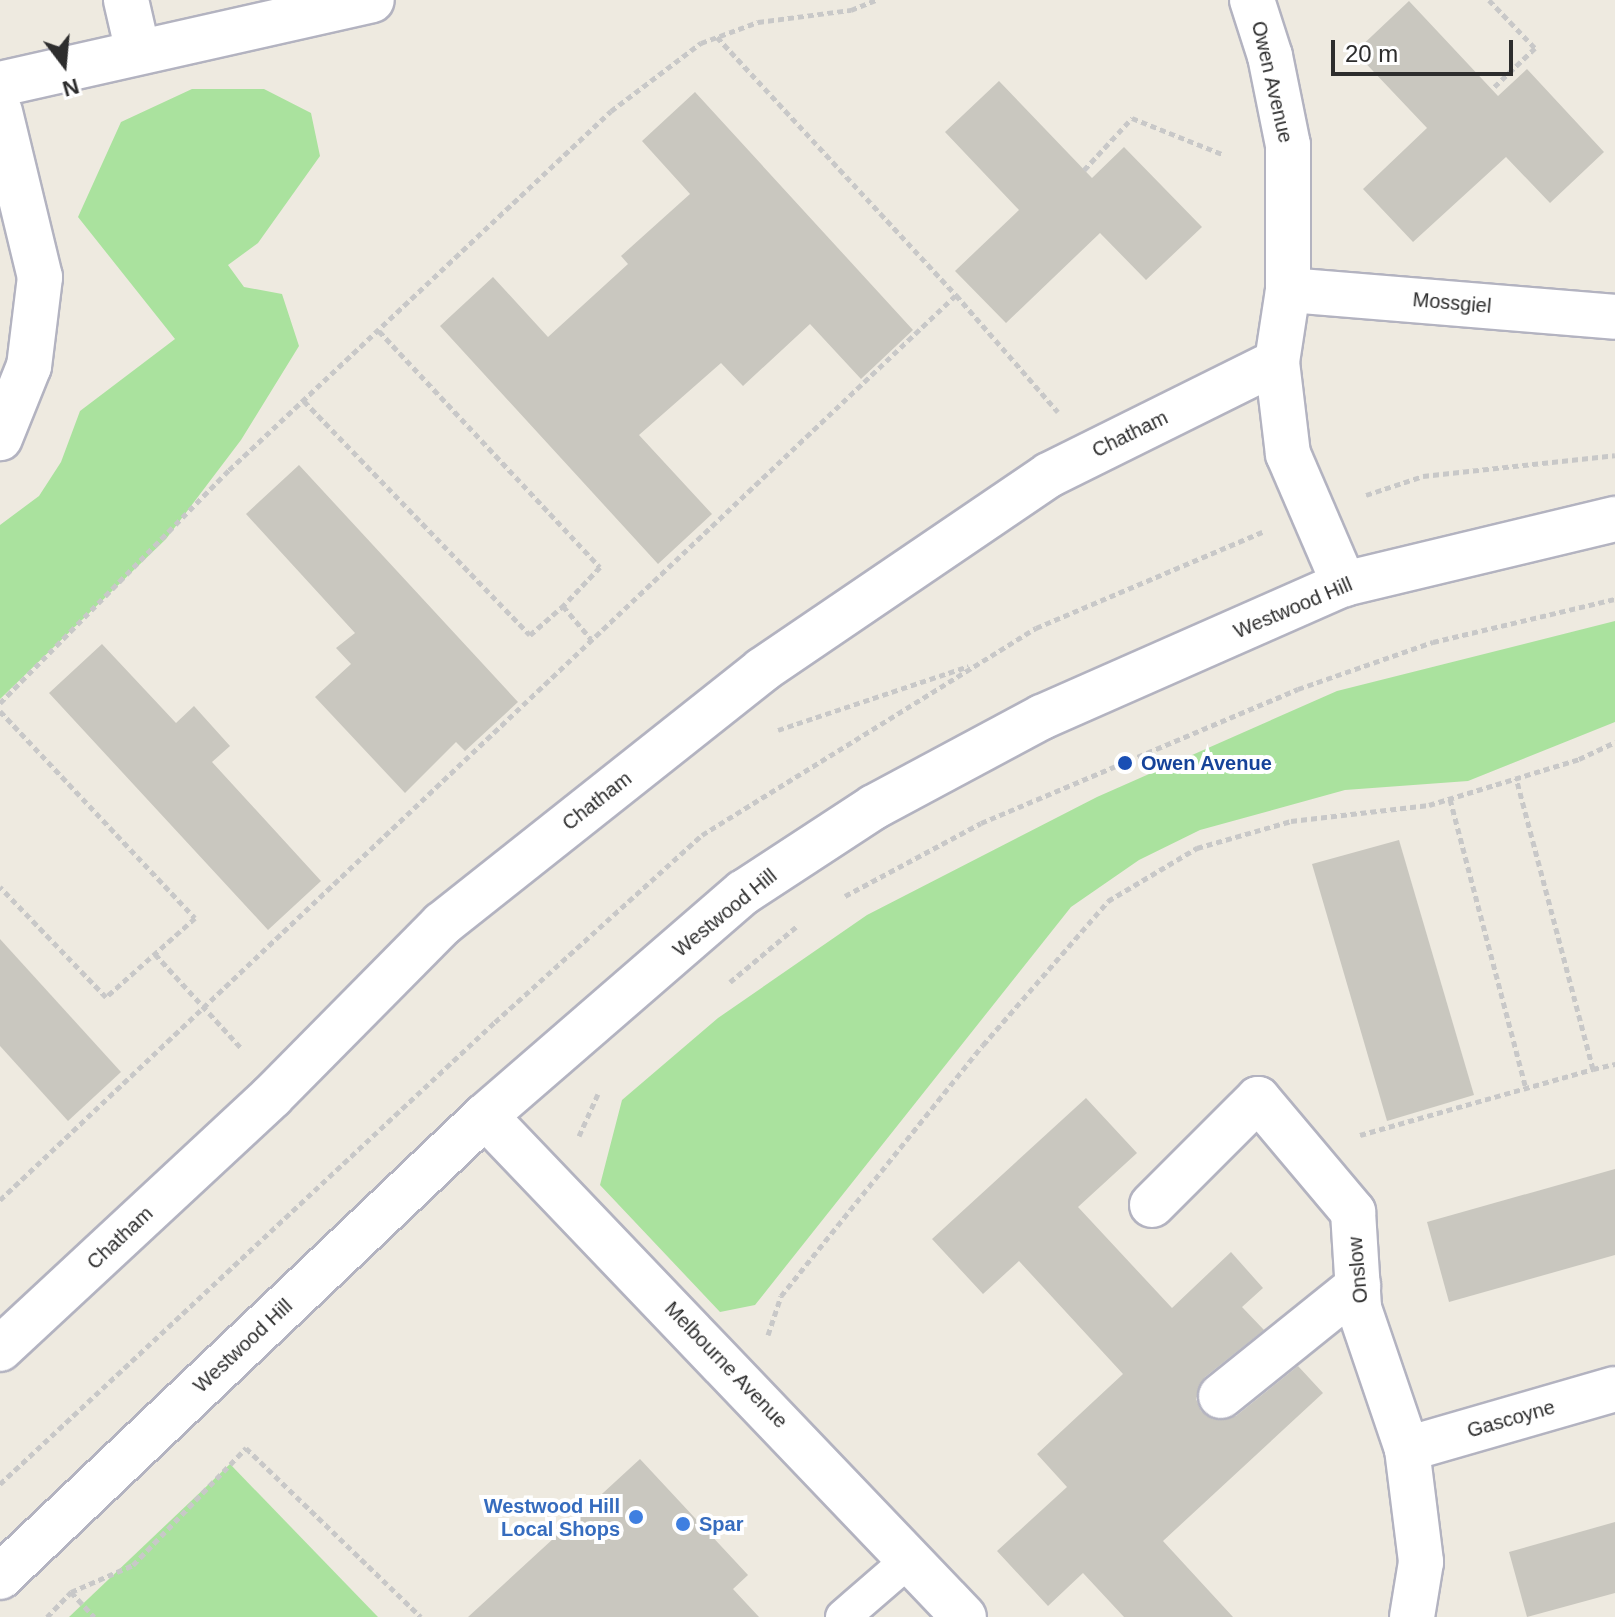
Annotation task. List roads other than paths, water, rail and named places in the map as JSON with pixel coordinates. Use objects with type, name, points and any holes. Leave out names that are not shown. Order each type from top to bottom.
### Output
[{"type":"street","points":[[126,0],[138,52]]},
{"type":"street","points":[[0,84],[372,0]]},
{"type":"street","name":"Owen Avenue","points":[[1252,0],[1270,56],[1288,145],[1288,290],[1277,362],[1288,454],[1344,584]]},
{"type":"street","points":[[0,112],[40,277],[29,366],[0,438]]},
{"type":"street","name":"Mossgiel","points":[[1288,290],[1615,317]]},
{"type":"street","name":"Chatham","points":[[0,1349],[272,1096],[442,924],[762,670],[1049,475],[1277,362]]},
{"type":"street","name":"Westwood Hill","points":[[0,1577],[485,1116],[744,892],[874,807],[1042,717],[1344,584],[1615,519]]},
{"type":"street","name":"Onslow","points":[[1152,1205],[1258,1099],[1353,1212],[1359,1308],[1407,1449],[1421,1562],[1412,1617]]},
{"type":"street","name":"Melbourne Avenue","points":[[485,1116],[911,1558],[964,1617]]},
{"type":"street","points":[[1221,1396],[1358,1286]]},
{"type":"street","name":"Gascoyne","points":[[1407,1449],[1615,1389]]},
{"type":"lane","points":[[843,1617],[911,1558]]},
{"type":"place","name":"Owen Avenue","points":[[1125,763]]},
{"type":"place","name":"Westwood Hill Local Shops","points":[[636,1517]]},
{"type":"place","name":"Spar","points":[[683,1524]]}]
